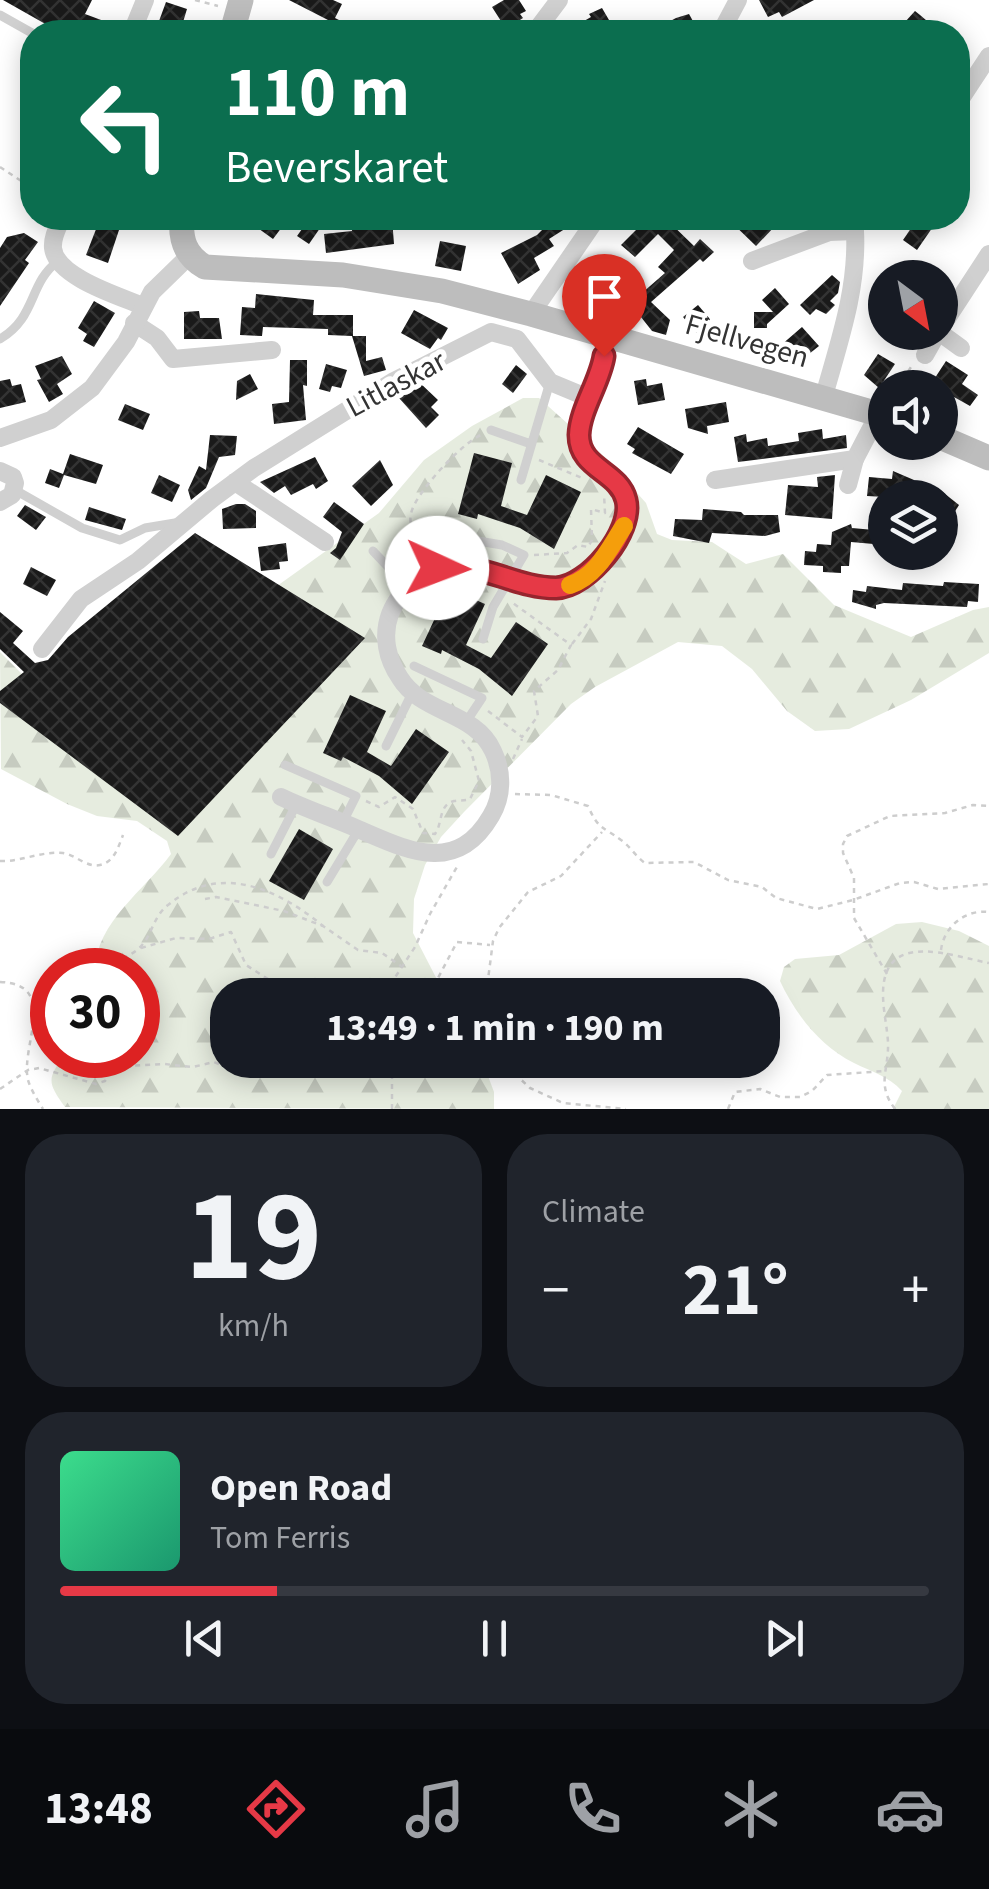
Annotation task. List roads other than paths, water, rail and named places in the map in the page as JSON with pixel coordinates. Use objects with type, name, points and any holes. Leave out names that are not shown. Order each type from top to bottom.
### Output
[{"type":"main road","points":[[182,230],[190,254]]},
{"type":"main road","name":"Fjellvegen","points":[[190,254],[195,262],[214,269],[343,275],[415,285],[531,314],[868,410]]},
{"type":"main road","points":[[958,445],[989,458]]},
{"type":"street","points":[[970,85],[989,56]]},
{"type":"street","points":[[58,230],[53,244],[58,261],[139,314],[172,360],[272,350]]},
{"type":"street","points":[[531,314],[590,230]]},
{"type":"street","points":[[752,261],[836,230]]},
{"type":"street","points":[[824,396],[851,296],[859,230]]},
{"type":"street","points":[[0,438],[40,424],[72,406],[110,366],[158,284],[190,254]]},
{"type":"street","points":[[958,302],[989,254]]},
{"type":"street","name":"Litlaskar","points":[[42,648],[81,599],[138,562],[235,482],[295,440],[394,381],[491,332],[513,336],[522,343],[550,382]]},
{"type":"street","points":[[289,801],[422,854],[454,849],[487,822],[500,788],[500,770],[493,750],[481,733],[463,730],[412,693],[395,670],[385,632],[393,607],[408,587],[437,568],[476,567],[561,588],[577,583],[600,564],[624,525],[628,508],[617,483],[583,453],[580,428],[612,337]]},
{"type":"street","points":[[924,355],[927,350]]},
{"type":"street","points":[[550,382],[591,400]]},
{"type":"street","name":"Fjellvegen","points":[[848,485],[855,458],[868,437]]},
{"type":"street","points":[[715,480],[855,458]]},
{"type":"street","points":[[0,471],[13,478],[7,496]]},
{"type":"street","points":[[235,482],[325,542]]},
{"type":"lane","points":[[0,339],[26,317],[44,272],[58,261]]},
{"type":"lane","points":[[521,480],[550,382]]},
{"type":"lane","points":[[491,430],[530,450]]},
{"type":"lane","points":[[7,496],[120,540],[145,528],[184,522]]},
{"type":"lane","points":[[466,539],[502,545],[524,555],[500,595],[483,639]]},
{"type":"lane","points":[[373,551],[408,587]]},
{"type":"lane","points":[[414,666],[482,698],[463,730]]},
{"type":"lane","points":[[386,746],[412,693]]},
{"type":"lane","points":[[285,765],[356,796],[351,826],[327,882]]},
{"type":"lane","points":[[272,854],[289,801]]}]
